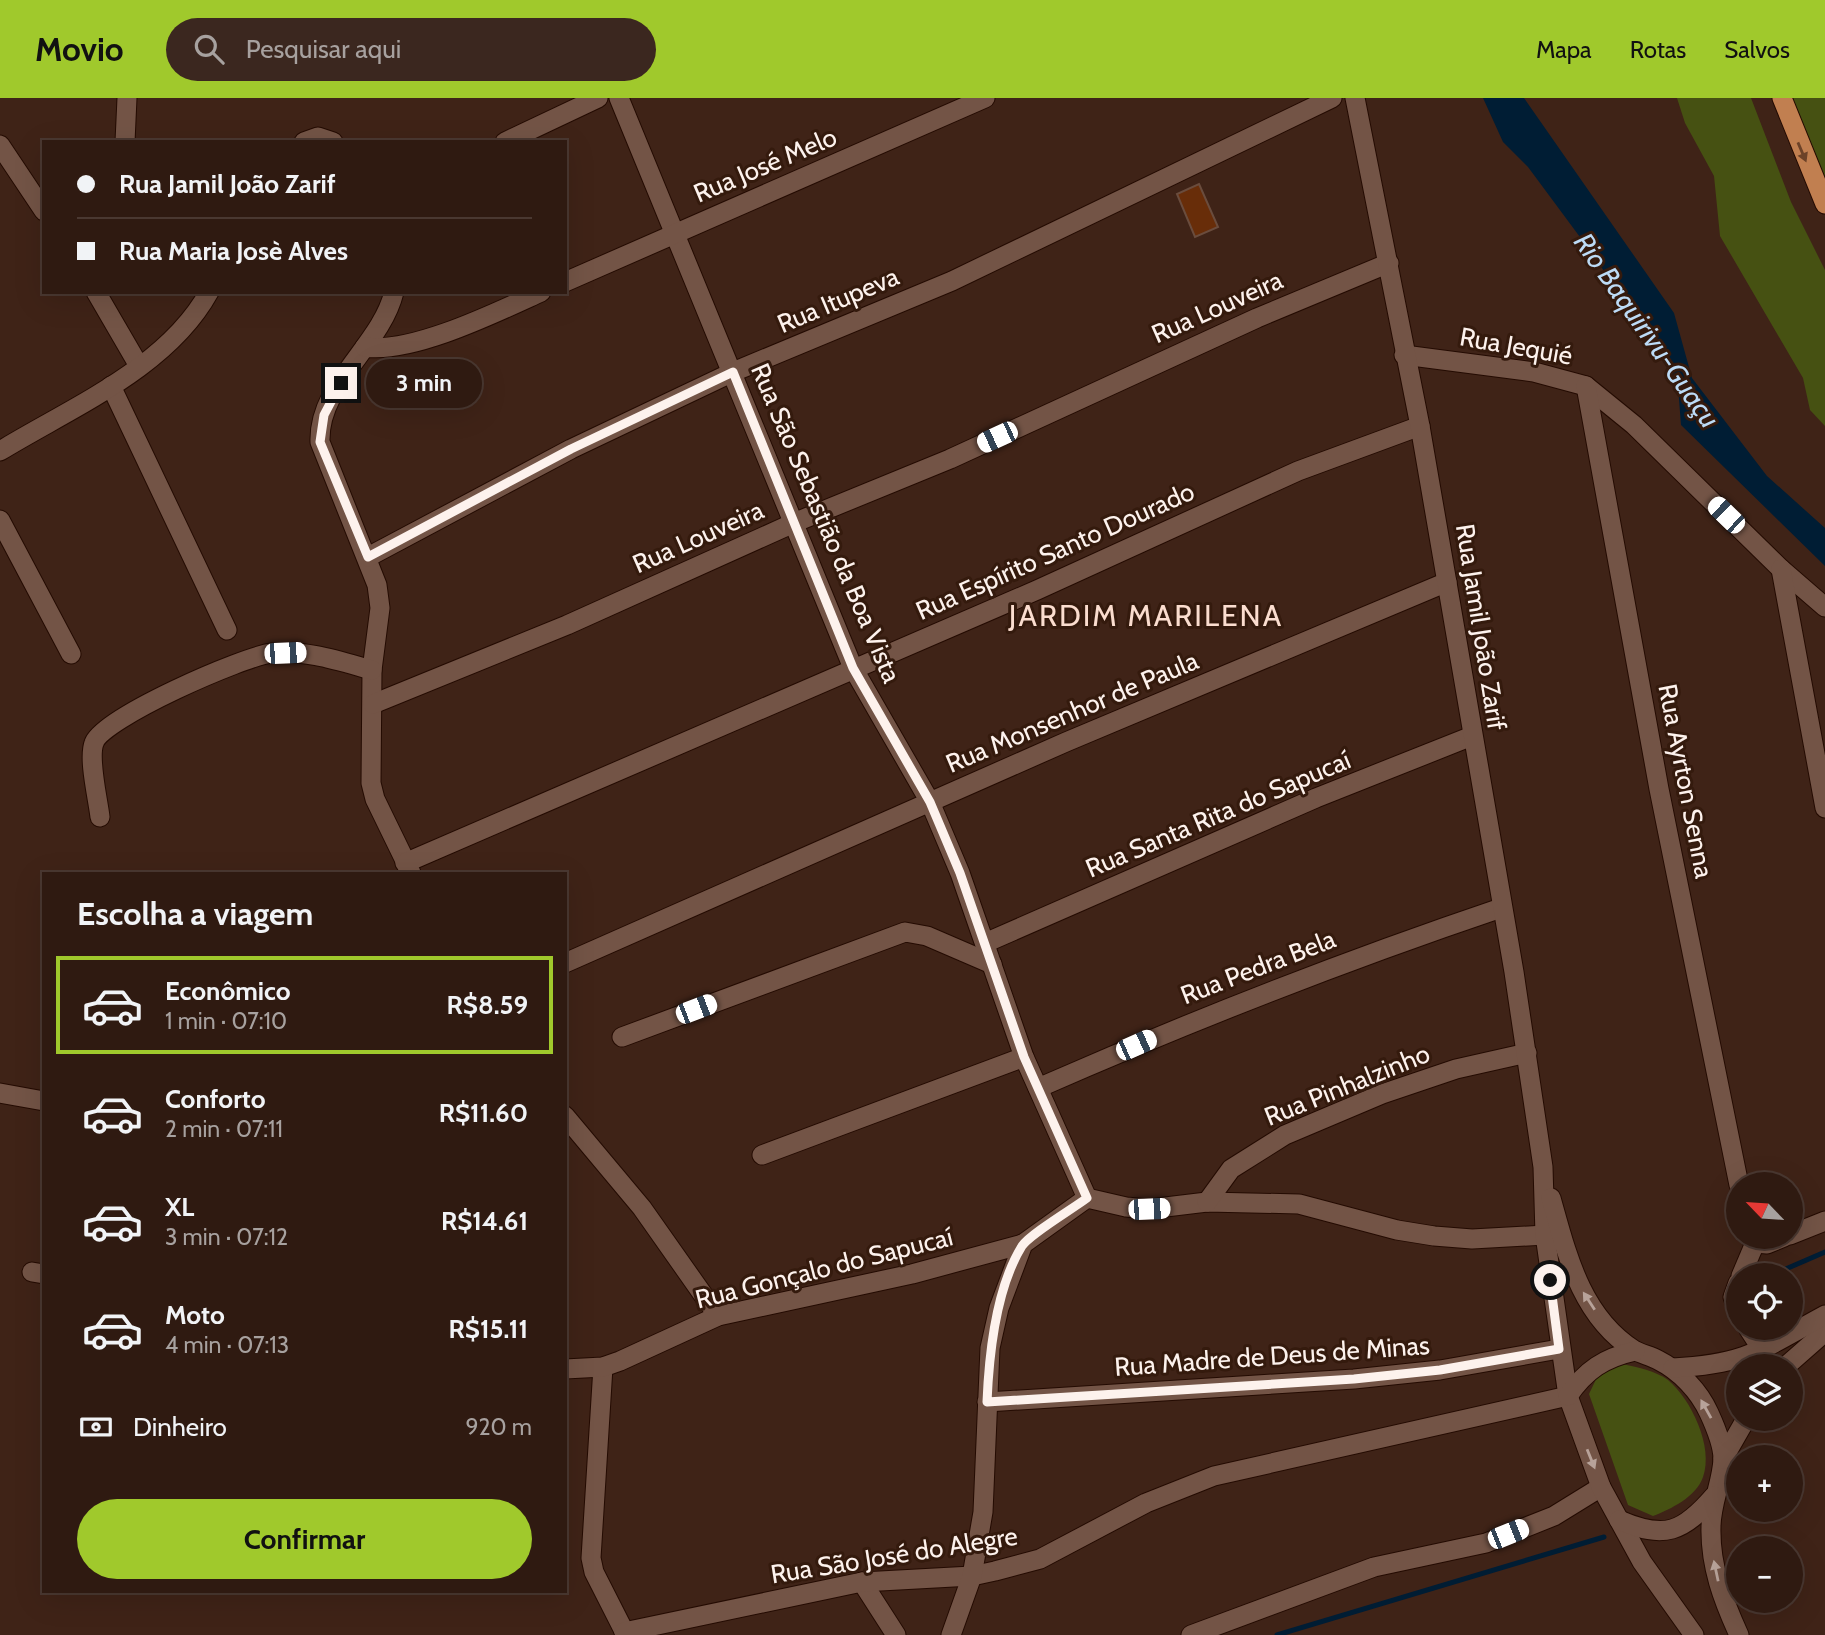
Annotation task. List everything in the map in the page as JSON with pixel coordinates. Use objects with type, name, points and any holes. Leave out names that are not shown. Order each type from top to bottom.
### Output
[{"type":"main road","points":[[1782,98],[1825,204]]},
{"type":"street","points":[[125,140],[127,98]]},
{"type":"street","points":[[509,140],[598,98]]},
{"type":"street","name":"Rua São Sebastião da Boa Vista","points":[[619,98],[796,522],[853,668],[930,802],[960,873],[1024,1057],[1087,1198]]},
{"type":"street","name":"Rua José Melo","points":[[567,281],[985,98]]},
{"type":"street","name":"Rua Itupeva","points":[[368,557],[571,449],[733,372],[952,281],[1332,98]]},
{"type":"street","name":"Rua Jamil João Zarif","points":[[1354,98],[1420,426],[1527,1053],[1543,1167],[1545,1235],[1559,1349],[1568,1396],[1601,1487],[1642,1562],[1694,1635]]},
{"type":"street","points":[[310,140],[318,137],[327,140]]},
{"type":"street","points":[[0,145],[42,208]]},
{"type":"street","name":"Rua Louveira","points":[[373,704],[567,625],[796,522],[950,458],[1269,312],[1389,263]]},
{"type":"street","points":[[97,294],[139,366]]},
{"type":"street","points":[[0,451],[111,386],[139,366],[182,333],[208,294]]},
{"type":"street","points":[[393,294],[365,347],[332,398],[320,432],[320,442],[368,557],[380,608],[372,670],[373,704],[369,758],[371,783],[375,799],[408,868]]},
{"type":"street","points":[[365,347],[389,349],[405,345],[492,314],[537,294]]},
{"type":"street","name":"Rua Jequié","points":[[1404,355],[1534,372],[1586,386],[1634,425],[1781,569],[1825,607]]},
{"type":"street","points":[[111,386],[228,630]]},
{"type":"street","name":"Rua Ayrton Senna","points":[[1586,386],[1659,789],[1736,1172]]},
{"type":"street","name":"Rua Espírito Santo Dourado","points":[[408,868],[1298,471],[1420,426]]},
{"type":"street","points":[[0,520],[71,654]]},
{"type":"street","points":[[1781,569],[1825,808]]},
{"type":"street","name":"Rua Monsenhor de Paula","points":[[567,962],[930,802],[1447,582]]},
{"type":"street","points":[[100,817],[93,754],[95,739],[109,725],[155,699],[269,653],[300,653],[372,670]]},
{"type":"street","name":"Rua Santa Rita do Sapucaí","points":[[985,943],[1316,798],[1472,736]]},
{"type":"street","name":"Rua Pedra Bela","points":[[1038,1088],[1185,1024],[1311,974],[1502,908]]},
{"type":"street","points":[[622,1037],[905,932],[927,936],[992,964]]},
{"type":"street","name":"Rua Pinhalzinho","points":[[1208,1202],[1231,1169],[1285,1135],[1394,1090],[1456,1069],[1527,1053]]},
{"type":"street","points":[[762,1155],[1024,1057]]},
{"type":"street","points":[[0,1093],[42,1101]]},
{"type":"street","points":[[567,1118],[642,1208],[718,1316]]},
{"type":"street","name":"Rua Jamil João Zarif","points":[[1543,1167],[1573,1275],[1595,1311],[1635,1351],[1673,1368],[1693,1388],[1708,1410],[1723,1459]]},
{"type":"street","points":[[951,1635],[972,1576],[983,1512],[990,1348],[999,1308],[1023,1244],[1087,1198],[1149,1209],[1208,1202],[1299,1204],[1397,1230],[1434,1236],[1472,1238],[1545,1235]]},
{"type":"street","points":[[1803,1230],[1825,1221]]},
{"type":"street","name":"Rua Gonçalo do Sapucaí","points":[[603,1367],[718,1316],[912,1274],[1023,1244]]},
{"type":"street","points":[[1673,1368],[1715,1366],[1763,1351],[1825,1315]]},
{"type":"street","points":[[1800,1354],[1825,1332]]},
{"type":"street","points":[[1756,1340],[1763,1351]]},
{"type":"street","name":"Rua Madre de Deus de Minas","points":[[987,1402],[1354,1379],[1440,1370],[1559,1349]]},
{"type":"street","points":[[1568,1396],[1586,1373],[1601,1361],[1635,1351]]},
{"type":"street","points":[[567,1369],[603,1367],[591,1558],[594,1572],[625,1634]]},
{"type":"street","name":"Rua São José do Alegre","points":[[625,1634],[862,1583],[972,1576],[1040,1559],[1146,1503],[1214,1476],[1568,1396]]},
{"type":"street","points":[[1739,1431],[1723,1459],[1710,1526],[1715,1571],[1723,1601],[1739,1635]]},
{"type":"street","points":[[1191,1635],[1374,1567],[1486,1543],[1554,1516],[1601,1487]]},
{"type":"street","points":[[1619,1520],[1658,1532],[1674,1529],[1689,1522],[1714,1496]]},
{"type":"street","points":[[862,1583],[896,1635]]},
{"type":"green space","points":[[1677,98],[1751,98],[1791,202],[1825,270],[1825,426],[1810,410],[1803,378],[1720,236],[1714,176],[1685,123]]},
{"type":"green space","points":[[1791,98],[1825,98],[1825,180]]},
{"type":"green space","points":[[1622,1364],[1652,1372],[1677,1388],[1692,1411],[1703,1438],[1706,1465],[1700,1484],[1682,1501],[1653,1516],[1628,1505],[1589,1394],[1600,1371]]},
{"type":"water","name":"Rio Baquirivu-Guaçu","points":[[1483,98],[1524,98],[1674,313],[1692,378],[1767,476],[1825,528],[1825,566],[1681,425],[1678,386],[1660,356],[1594,256],[1528,167],[1503,142]]},
{"type":"building","points":[[1199,184],[1218,227],[1195,237],[1177,194]]},
{"type":"waterway","points":[[1800,1263],[1825,1252]]},
{"type":"waterway","points":[[1277,1635],[1604,1537]]},
{"type":"district","name":"JARDIM MARILENA","points":[[1146,615]]},
{"type":"route","points":[[341,383],[324,415],[320,442],[368,557],[571,449],[733,372],[853,668],[930,802],[960,873],[1024,1057],[1087,1198],[1023,1244],[999,1308],[990,1348],[987,1402],[1354,1379],[1440,1370],[1559,1349],[1550,1280]]}]
